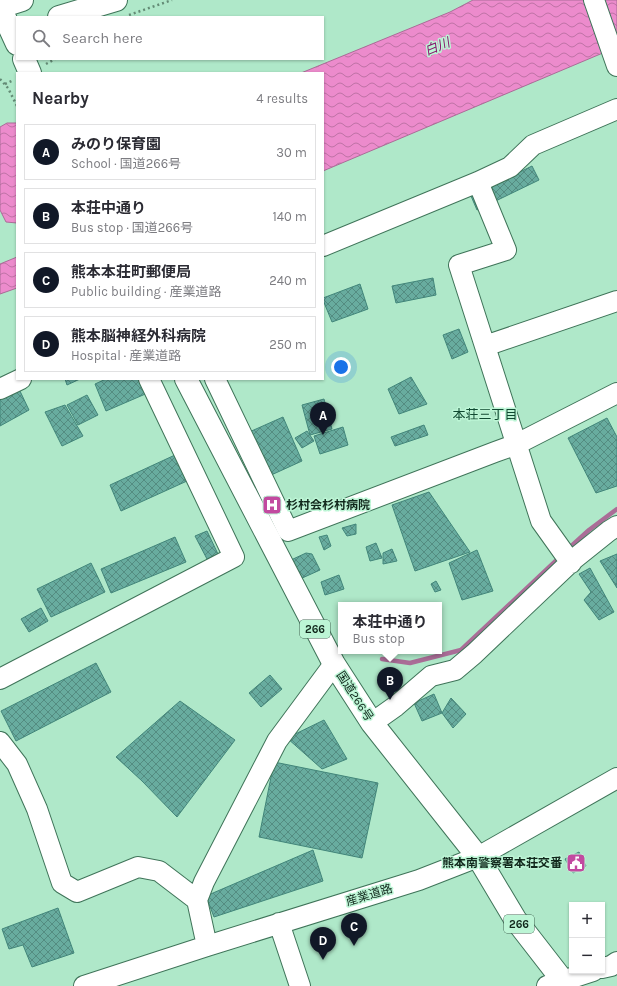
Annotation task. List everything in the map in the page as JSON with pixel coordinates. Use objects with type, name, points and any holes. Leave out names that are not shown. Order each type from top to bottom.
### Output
[{"type":"highway","points":[[11,35],[0,7],[22,0]]},
{"type":"highway","points":[[62,16],[116,0]]},
{"type":"highway","points":[[24,60],[30,72]]},
{"type":"highway","name":"国道266号","points":[[187,380],[334,664],[372,723],[478,857],[515,919],[559,984]]},
{"type":"street","points":[[594,0],[617,66]]},
{"type":"street","points":[[324,246],[478,182],[510,167],[533,145],[617,109]]},
{"type":"street","points":[[478,182],[506,250],[459,265],[541,521],[571,563]]},
{"type":"street","points":[[485,346],[617,301]]},
{"type":"street","points":[[0,389],[19,380]]},
{"type":"street","points":[[0,680],[234,557],[149,380]]},
{"type":"street","points":[[215,380],[288,532],[517,444],[617,392]]},
{"type":"street","points":[[372,723],[396,706],[431,676],[455,670],[571,563],[617,526]]},
{"type":"street","points":[[207,946],[197,900],[204,882],[277,741],[334,664]]},
{"type":"street","points":[[0,742],[17,764],[37,810],[62,883],[77,892],[138,867],[160,871],[197,900]]},
{"type":"street","name":"産業道路","points":[[84,986],[418,880],[478,857],[617,778]]},
{"type":"street","points":[[279,923],[300,986]]},
{"type":"street","points":[[605,967],[611,966],[617,962]]},
{"type":"street","points":[[559,984],[585,974]]},
{"type":"path","points":[[125,16],[172,0]]},
{"type":"path","points":[[0,79],[8,88],[16,104]]},
{"type":"water","name":"白川","points":[[473,0],[617,0],[617,47],[324,171],[324,72],[303,72],[450,12]]},
{"type":"water","points":[[7,123],[16,123],[16,223],[6,222],[0,210],[0,127]]},
{"type":"water","points":[[16,257],[16,288],[0,294],[0,264]]},
{"type":"building","points":[[532,166],[539,180],[477,210],[471,196]]},
{"type":"building","points":[[433,278],[436,295],[396,303],[392,286]]},
{"type":"building","points":[[360,284],[368,309],[332,322],[324,302],[324,298]]},
{"type":"building","points":[[459,329],[468,352],[452,359],[443,335]]},
{"type":"building","points":[[411,377],[427,404],[399,414],[388,389]]},
{"type":"building","points":[[65,380],[78,380],[67,385]]},
{"type":"building","points":[[104,380],[144,380],[150,392],[106,411],[95,384]]},
{"type":"building","points":[[19,389],[29,410],[0,426],[0,399]]},
{"type":"building","points":[[87,395],[98,415],[78,425],[67,405]]},
{"type":"building","points":[[324,399],[332,429],[310,435],[302,405]]},
{"type":"building","points":[[65,405],[83,436],[62,446],[45,412]]},
{"type":"building","points":[[283,417],[302,461],[269,476],[247,433]]},
{"type":"building","points":[[607,418],[617,437],[617,486],[596,493],[568,438]]},
{"type":"building","points":[[424,425],[428,435],[395,446],[391,437]]},
{"type":"building","points":[[343,427],[348,445],[320,454],[314,436]]},
{"type":"building","points":[[307,431],[314,441],[302,448],[295,438]]},
{"type":"building","points":[[175,455],[187,481],[121,511],[110,485]]},
{"type":"building","points":[[429,492],[470,552],[415,571],[392,505]]},
{"type":"building","points":[[356,524],[356,534],[347,536],[342,528]]},
{"type":"building","points":[[207,531],[218,554],[207,559],[195,536]]},
{"type":"building","points":[[327,535],[331,546],[324,550],[319,537]]},
{"type":"building","points":[[175,537],[186,562],[111,593],[101,569]]},
{"type":"building","points":[[376,543],[382,558],[370,561],[366,547]]},
{"type":"building","points":[[392,549],[397,561],[383,564],[383,553]]},
{"type":"building","points":[[477,550],[493,591],[462,600],[449,563]]},
{"type":"building","points":[[306,553],[312,554],[320,570],[300,579],[291,560]]},
{"type":"building","points":[[617,554],[617,588],[600,561]]},
{"type":"building","points":[[91,563],[105,592],[51,617],[37,589]]},
{"type":"building","points":[[590,568],[614,612],[599,620],[584,600],[591,592],[579,574]]},
{"type":"building","points":[[339,575],[344,589],[325,595],[321,582]]},
{"type":"building","points":[[436,581],[441,590],[435,592],[431,584]]},
{"type":"building","points":[[41,608],[48,621],[29,632],[21,619]]},
{"type":"building","points":[[96,663],[111,692],[16,741],[1,711]]},
{"type":"building","points":[[270,675],[282,689],[261,707],[249,693]]},
{"type":"building","points":[[434,694],[442,713],[422,721],[414,703]]},
{"type":"building","points":[[451,698],[466,714],[453,728],[442,713]]},
{"type":"building","points":[[180,701],[235,740],[177,817],[116,757]]},
{"type":"building","points":[[324,720],[347,759],[322,769],[287,738]]},
{"type":"building","points":[[274,762],[378,783],[362,858],[259,837]]},
{"type":"building","points":[[313,850],[323,881],[214,917],[206,896]]},
{"type":"building","name":"熊本南警察署本荘交番","points":[[579,852],[586,866],[573,873],[565,859]]},
{"type":"building","points":[[58,908],[74,953],[32,967],[23,945],[9,949],[2,929]]},
{"type":"waterway","points":[[567,550],[589,530],[617,509]]},
{"type":"waterway","points":[[382,659],[410,663],[461,650],[561,556]]},
{"type":"place","name":"みのり保育園","points":[[323,435]]},
{"type":"place","name":"杉村会杉村病院","points":[[272,505]]},
{"type":"place","name":"本荘中通り","points":[[390,700]]},
{"type":"place","name":"熊本南警察署本荘交番","points":[[576,863]]},
{"type":"place","name":"熊本本荘町郵便局","points":[[354,946]]},
{"type":"place","name":"熊本脳神経外科病院","points":[[323,960]]},
{"type":"district","name":"本荘三丁目","points":[[485,414]]}]
